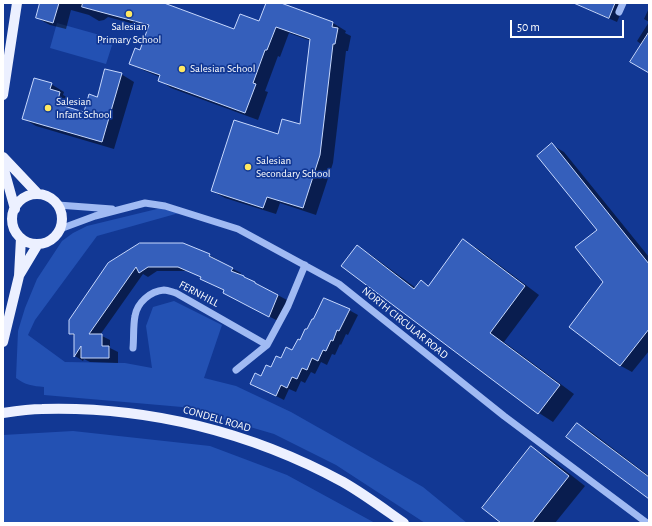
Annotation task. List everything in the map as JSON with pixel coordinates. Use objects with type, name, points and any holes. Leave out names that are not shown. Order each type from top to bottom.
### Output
[{"type":"main road","points":[[3,95],[17,3]]},
{"type":"main road","points":[[3,157],[38,194],[49,198],[58,205],[62,213],[60,229],[51,240],[38,244],[21,238],[16,232],[13,224],[13,216],[19,203],[24,198],[38,194]]},
{"type":"main road","points":[[3,166],[15,209]]},
{"type":"main road","points":[[3,342],[19,276],[21,238]]},
{"type":"main road","points":[[19,276],[38,244]]},
{"type":"main road","name":"CONDELL ROAD","points":[[3,413],[43,409],[104,411],[172,419],[234,435],[286,454],[344,482],[404,523]]},
{"type":"street","points":[[619,12],[623,3]]},
{"type":"street","name":"NORTH CIRCULAR ROAD","points":[[60,229],[118,209],[145,204],[165,206],[238,229],[339,284],[504,416],[647,523]]},
{"type":"street","name":"NORTH CIRCULAR ROAD","points":[[58,205],[118,209]]},
{"type":"street","points":[[236,370],[267,345],[288,306],[305,265]]},
{"type":"street","name":"FERNHILL","points":[[133,348],[135,315],[139,306],[146,298],[156,292],[166,290],[176,293],[267,345]]},
{"type":"shaded area","points":[[57,23],[114,39],[106,64],[50,48]]},
{"type":"shaded area","points":[[161,208],[179,213],[97,236],[35,320],[28,335],[65,362],[125,363],[152,368],[146,326],[153,307],[174,301],[222,325],[204,378],[236,386],[291,412],[423,487],[467,523],[425,523],[336,465],[274,434],[182,407],[44,395],[44,387],[29,385],[16,378],[18,331],[25,308],[37,279],[62,241],[73,233],[87,226]]},
{"type":"shaded area","points":[[73,431],[210,446],[287,475],[375,523],[3,523],[3,435]]},
{"type":"building","points":[[40,3],[59,3],[53,23],[36,18]]},
{"type":"building","points":[[83,3],[164,3],[234,29],[240,14],[259,21],[266,3],[281,3],[333,22],[332,27],[338,28],[335,44],[333,44],[320,155],[303,208],[267,197],[263,208],[211,191],[234,120],[278,134],[282,119],[300,124],[310,39],[276,27],[267,50],[265,50],[253,83],[256,84],[245,113],[158,81],[160,75],[129,64],[135,48],[140,50],[149,25],[82,7]]},
{"type":"building","points":[[574,3],[615,3],[609,18]]},
{"type":"building","points":[[649,32],[649,73],[630,62]]},
{"type":"building","name":"Salesian Infant School","points":[[105,69],[122,73],[102,142],[22,119],[34,78],[52,83],[50,89],[60,92],[57,104],[84,112],[89,94],[97,97]]},
{"type":"building","points":[[552,143],[649,264],[649,329],[620,366],[569,327],[603,282],[575,247],[597,230],[537,156]]},
{"type":"building","points":[[463,239],[525,286],[490,333],[560,385],[538,414],[341,266],[357,245],[414,289],[421,280],[428,286]]},
{"type":"building","points":[[140,243],[183,243],[210,254],[209,256],[233,268],[231,271],[244,276],[278,295],[269,317],[223,293],[224,290],[200,279],[201,277],[178,267],[148,267],[139,273],[136,267],[89,334],[102,334],[102,346],[109,346],[109,358],[81,358],[81,346],[74,357],[74,334],[69,334],[69,320],[108,263]]},
{"type":"building","points":[[324,298],[350,309],[339,331],[337,330],[333,341],[331,340],[326,351],[323,350],[318,361],[312,358],[307,370],[302,368],[297,379],[292,377],[287,388],[281,385],[276,396],[250,384],[255,373],[261,376],[266,365],[271,367],[276,356],[281,358],[286,347],[292,350],[298,339],[300,340],[305,329],[307,329]]},
{"type":"building","points":[[577,423],[649,477],[649,499],[566,437]]},
{"type":"building","points":[[531,446],[569,476],[532,523],[501,523],[482,508]]},
{"type":"place","name":"Salesian Primary School","points":[[129,14]]},
{"type":"place","name":"Salesian School","points":[[182,69]]},
{"type":"place","name":"Salesian Infant School","points":[[48,108]]},
{"type":"place","name":"Salesian Secondary School","points":[[248,167]]}]
